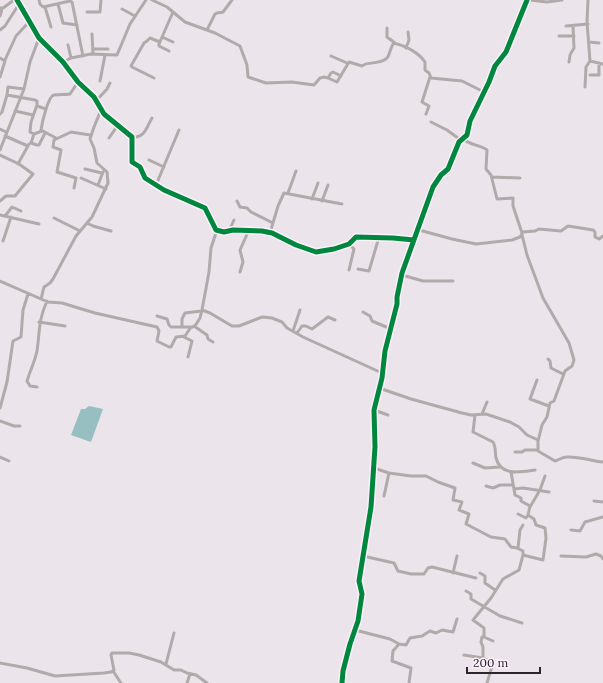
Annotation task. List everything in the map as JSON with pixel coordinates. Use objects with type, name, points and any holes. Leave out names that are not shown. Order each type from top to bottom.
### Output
[{"type":"street","points":[[0,16],[1,8],[15,0],[19,4],[39,38],[63,62],[78,82],[96,101],[101,110],[132,136],[141,136],[152,118]]},
{"type":"street","points":[[39,0],[42,6],[45,7],[51,28]]},
{"type":"street","points":[[87,12],[99,12],[101,0]]},
{"type":"street","points":[[63,62],[71,58],[93,54],[117,55],[135,16],[146,0]]},
{"type":"street","points":[[152,0],[163,4],[185,22],[207,30],[241,47],[242,55],[247,65],[248,76],[250,79],[266,83],[292,82],[314,85],[320,78],[328,78],[337,82],[348,63]]},
{"type":"street","points":[[207,30],[215,14],[223,12],[232,0]]},
{"type":"street","points":[[342,683],[343,671],[348,652],[356,630],[362,594],[359,580],[369,523],[374,468],[374,410],[385,351],[402,276],[437,180],[448,169],[460,142],[467,135],[471,118],[480,102],[495,66],[506,52],[528,0],[547,2],[562,0]]},
{"type":"street","points":[[585,87],[586,66],[590,61],[588,0]]},
{"type":"street","points":[[45,7],[70,1],[72,2],[83,56]]},
{"type":"street","points":[[0,30],[5,26],[19,4]]},
{"type":"street","points":[[58,4],[63,23],[77,25]]},
{"type":"street","points":[[122,9],[135,16]]},
{"type":"street","points":[[168,51],[159,46],[173,12]]},
{"type":"street","points":[[0,77],[5,60],[16,36],[30,22]]},
{"type":"street","points":[[566,26],[588,24]]},
{"type":"street","points":[[569,62],[570,55],[574,48],[573,26]]},
{"type":"street","points":[[388,28],[387,37],[395,44],[417,54],[426,63],[425,70],[429,73],[430,77],[422,102],[429,106],[426,114]]},
{"type":"street","points":[[406,48],[409,40],[408,32]]},
{"type":"street","points":[[92,34],[93,54]]},
{"type":"street","points":[[559,36],[574,36]]},
{"type":"street","points":[[162,37],[173,42]]},
{"type":"street","points":[[0,150],[21,97],[30,62],[39,38]]},
{"type":"street","points":[[154,78],[131,66],[144,43],[150,38],[160,42]]},
{"type":"street","points":[[589,42],[599,43]]},
{"type":"street","points":[[331,56],[348,63],[351,62],[362,66],[364,64],[377,63],[387,58],[392,45],[395,44]]},
{"type":"street","points":[[68,45],[71,58]]},
{"type":"street","points":[[93,49],[108,49]]},
{"type":"street","points":[[100,81],[105,55]]},
{"type":"street","points":[[0,58],[5,60]]},
{"type":"street","points":[[590,61],[601,64],[599,75],[590,76]]},
{"type":"street","points":[[328,78],[333,72],[341,76]]},
{"type":"street","points":[[430,77],[434,79],[449,79],[464,82],[484,92]]},
{"type":"street","points":[[56,138],[44,132],[41,127],[51,95],[70,94],[78,82]]},
{"type":"street","points":[[96,101],[107,89],[110,83]]},
{"type":"street","points":[[0,114],[2,112],[8,87],[24,88]]},
{"type":"street","points":[[7,95],[36,101],[37,105],[46,109]]},
{"type":"street","points":[[34,134],[30,131],[33,115],[37,105]]},
{"type":"street","points":[[42,297],[44,287],[54,279],[80,231],[89,224],[108,183],[106,172],[97,161],[94,148],[90,140],[90,136],[101,110]]},
{"type":"street","points":[[15,111],[33,115]]},
{"type":"street","points":[[431,122],[462,140],[487,150],[486,169],[492,177],[498,199],[513,198],[512,206],[522,234],[527,255],[543,298],[565,335],[570,347],[574,362],[572,366],[565,370],[554,401],[550,402],[547,417],[542,426],[538,441],[538,450]]},
{"type":"street","points":[[109,138],[118,125]]},
{"type":"street","points":[[0,129],[6,132]]},
{"type":"street","points":[[156,185],[179,130]]},
{"type":"street","points":[[34,134],[44,132]]},
{"type":"street","points":[[5,136],[29,145],[39,145],[44,132]]},
{"type":"street","points":[[74,188],[76,178],[57,172],[62,151],[61,149],[53,147],[54,140],[70,132],[90,136]]},
{"type":"street","points":[[18,164],[34,134]]},
{"type":"street","points":[[132,136],[132,162],[140,167],[145,178],[164,190],[205,208],[217,230],[224,232],[249,230],[270,233],[312,251],[334,249],[349,244],[356,237],[414,240]]},
{"type":"street","points":[[0,155],[32,172],[33,175],[16,196],[6,196],[0,201]]},
{"type":"street","points":[[149,160],[164,167]]},
{"type":"street","points":[[98,185],[104,168]]},
{"type":"street","points":[[85,169],[102,173]]},
{"type":"street","points":[[288,193],[296,171]]},
{"type":"street","points":[[492,177],[520,178]]},
{"type":"street","points":[[81,178],[106,189]]},
{"type":"street","points":[[312,199],[318,182]]},
{"type":"street","points":[[322,201],[328,185]]},
{"type":"street","points":[[270,233],[284,193],[342,204]]},
{"type":"street","points":[[237,201],[240,207],[247,208],[251,212],[273,223]]},
{"type":"street","points":[[5,216],[12,207],[21,211]]},
{"type":"street","points":[[0,215],[39,224]]},
{"type":"street","points":[[3,241],[11,217]]},
{"type":"street","points":[[54,218],[80,231]]},
{"type":"street","points":[[229,231],[234,220]]},
{"type":"street","points":[[89,224],[111,231]]},
{"type":"street","points":[[418,230],[452,240],[476,244],[515,240],[522,234],[539,229],[561,231],[566,226],[593,230],[595,232],[595,237],[599,239],[603,236]]},
{"type":"street","points":[[184,337],[200,318],[209,272],[211,250],[217,230]]},
{"type":"street","points":[[240,272],[243,262],[240,250],[249,230]]},
{"type":"street","points":[[358,269],[369,271],[379,237]]},
{"type":"street","points":[[349,244],[354,249],[349,270]]},
{"type":"street","points":[[402,276],[423,281],[453,281]]},
{"type":"street","points":[[0,281],[28,294],[42,297],[46,301],[62,303],[102,315],[157,327],[159,331],[157,341],[169,347],[171,347],[176,337],[184,337],[192,341],[188,357]]},
{"type":"street","points":[[0,408],[7,382],[13,341],[21,337],[23,310],[28,294]]},
{"type":"street","points":[[37,387],[30,386],[27,381],[37,351],[40,322],[46,301]]},
{"type":"street","points":[[182,327],[182,319],[185,313],[201,310],[216,316],[232,326],[239,326],[259,318],[266,317],[282,322],[293,331],[382,373]]},
{"type":"street","points":[[293,331],[300,310]]},
{"type":"street","points":[[363,312],[370,316],[372,321],[391,329]]},
{"type":"street","points":[[157,316],[167,319],[169,326],[193,327],[207,334],[208,339],[213,342]]},
{"type":"street","points":[[297,333],[302,326],[312,329],[328,317],[335,320]]},
{"type":"street","points":[[40,322],[65,326]]},
{"type":"street","points":[[548,359],[551,368],[563,374]]},
{"type":"street","points":[[538,380],[530,399],[549,406]]},
{"type":"street","points":[[379,388],[411,399],[462,413],[482,414],[511,423],[538,441]]},
{"type":"street","points":[[482,414],[487,402]]},
{"type":"street","points":[[374,410],[388,414]]},
{"type":"street","points":[[475,414],[473,432],[493,442],[500,467]]},
{"type":"street","points":[[0,421],[14,426],[20,426]]},
{"type":"street","points":[[515,452],[538,450],[556,461],[567,457],[603,462]]},
{"type":"street","points":[[0,457],[9,461]]},
{"type":"street","points":[[473,463],[484,468],[500,467],[511,472],[535,470]]},
{"type":"street","points":[[374,468],[389,473],[411,476],[426,476],[455,488],[453,500],[462,502],[459,510],[469,514],[466,524],[490,537],[505,539],[511,547],[518,548],[523,552],[519,570],[505,577],[473,620],[484,628],[481,642],[483,646],[483,658]]},
{"type":"street","points":[[511,472],[515,496],[521,498],[521,501],[530,507]]},
{"type":"street","points":[[384,496],[389,473]]},
{"type":"street","points":[[528,515],[530,507],[540,490],[545,476]]},
{"type":"street","points":[[486,486],[493,488],[500,485],[549,492]]},
{"type":"street","points":[[594,501],[603,502]]},
{"type":"street","points":[[518,514],[526,518],[528,515]]},
{"type":"street","points":[[523,555],[542,560],[544,554],[546,538],[545,528],[536,526],[534,518],[528,515]]},
{"type":"street","points":[[571,530],[580,532],[585,522],[603,517]]},
{"type":"street","points":[[518,548],[520,530],[523,524]]},
{"type":"street","points":[[561,556],[586,557],[596,554],[601,556],[603,559]]},
{"type":"street","points":[[363,556],[394,563],[398,571],[411,574],[425,574],[430,567],[476,578]]},
{"type":"street","points":[[453,573],[457,556]]},
{"type":"street","points":[[480,573],[485,576],[485,583],[495,590]]},
{"type":"street","points":[[466,591],[471,594],[471,599],[500,616],[522,623]]},
{"type":"street","points":[[356,630],[406,645],[410,638],[422,636],[430,631],[436,633],[442,630],[453,632],[457,619]]},
{"type":"street","points":[[166,664],[174,633]]},
{"type":"street","points":[[483,637],[494,641]]},
{"type":"street","points":[[399,644],[393,651],[392,661],[411,668],[409,683]]},
{"type":"street","points":[[121,683],[113,671],[114,669],[111,655],[113,652],[135,654],[161,662],[174,670],[182,670],[198,676],[207,683]]},
{"type":"street","points":[[464,655],[483,658],[493,663],[487,683]]},
{"type":"street","points":[[0,662],[55,676],[113,671]]},
{"type":"street","points":[[187,683],[190,674]]},
{"type":"water","points":[[89,406],[103,409],[91,442],[71,435],[81,409],[85,409]]},
{"type":"cycle path","points":[[17,0],[39,38],[63,62],[78,82],[94,97],[104,114],[132,137],[132,162],[140,167],[145,178],[164,190],[205,208],[216,230],[224,232],[233,230],[262,231],[272,233],[296,245],[316,252],[334,249],[349,244],[356,237],[414,240]]},
{"type":"cycle path","points":[[342,683],[343,671],[358,621],[362,594],[359,581],[371,507],[375,447],[374,410],[382,378],[385,351],[397,304],[402,273],[433,187],[441,175],[448,169],[459,142],[467,135],[470,121],[495,66],[506,52],[527,0]]}]
